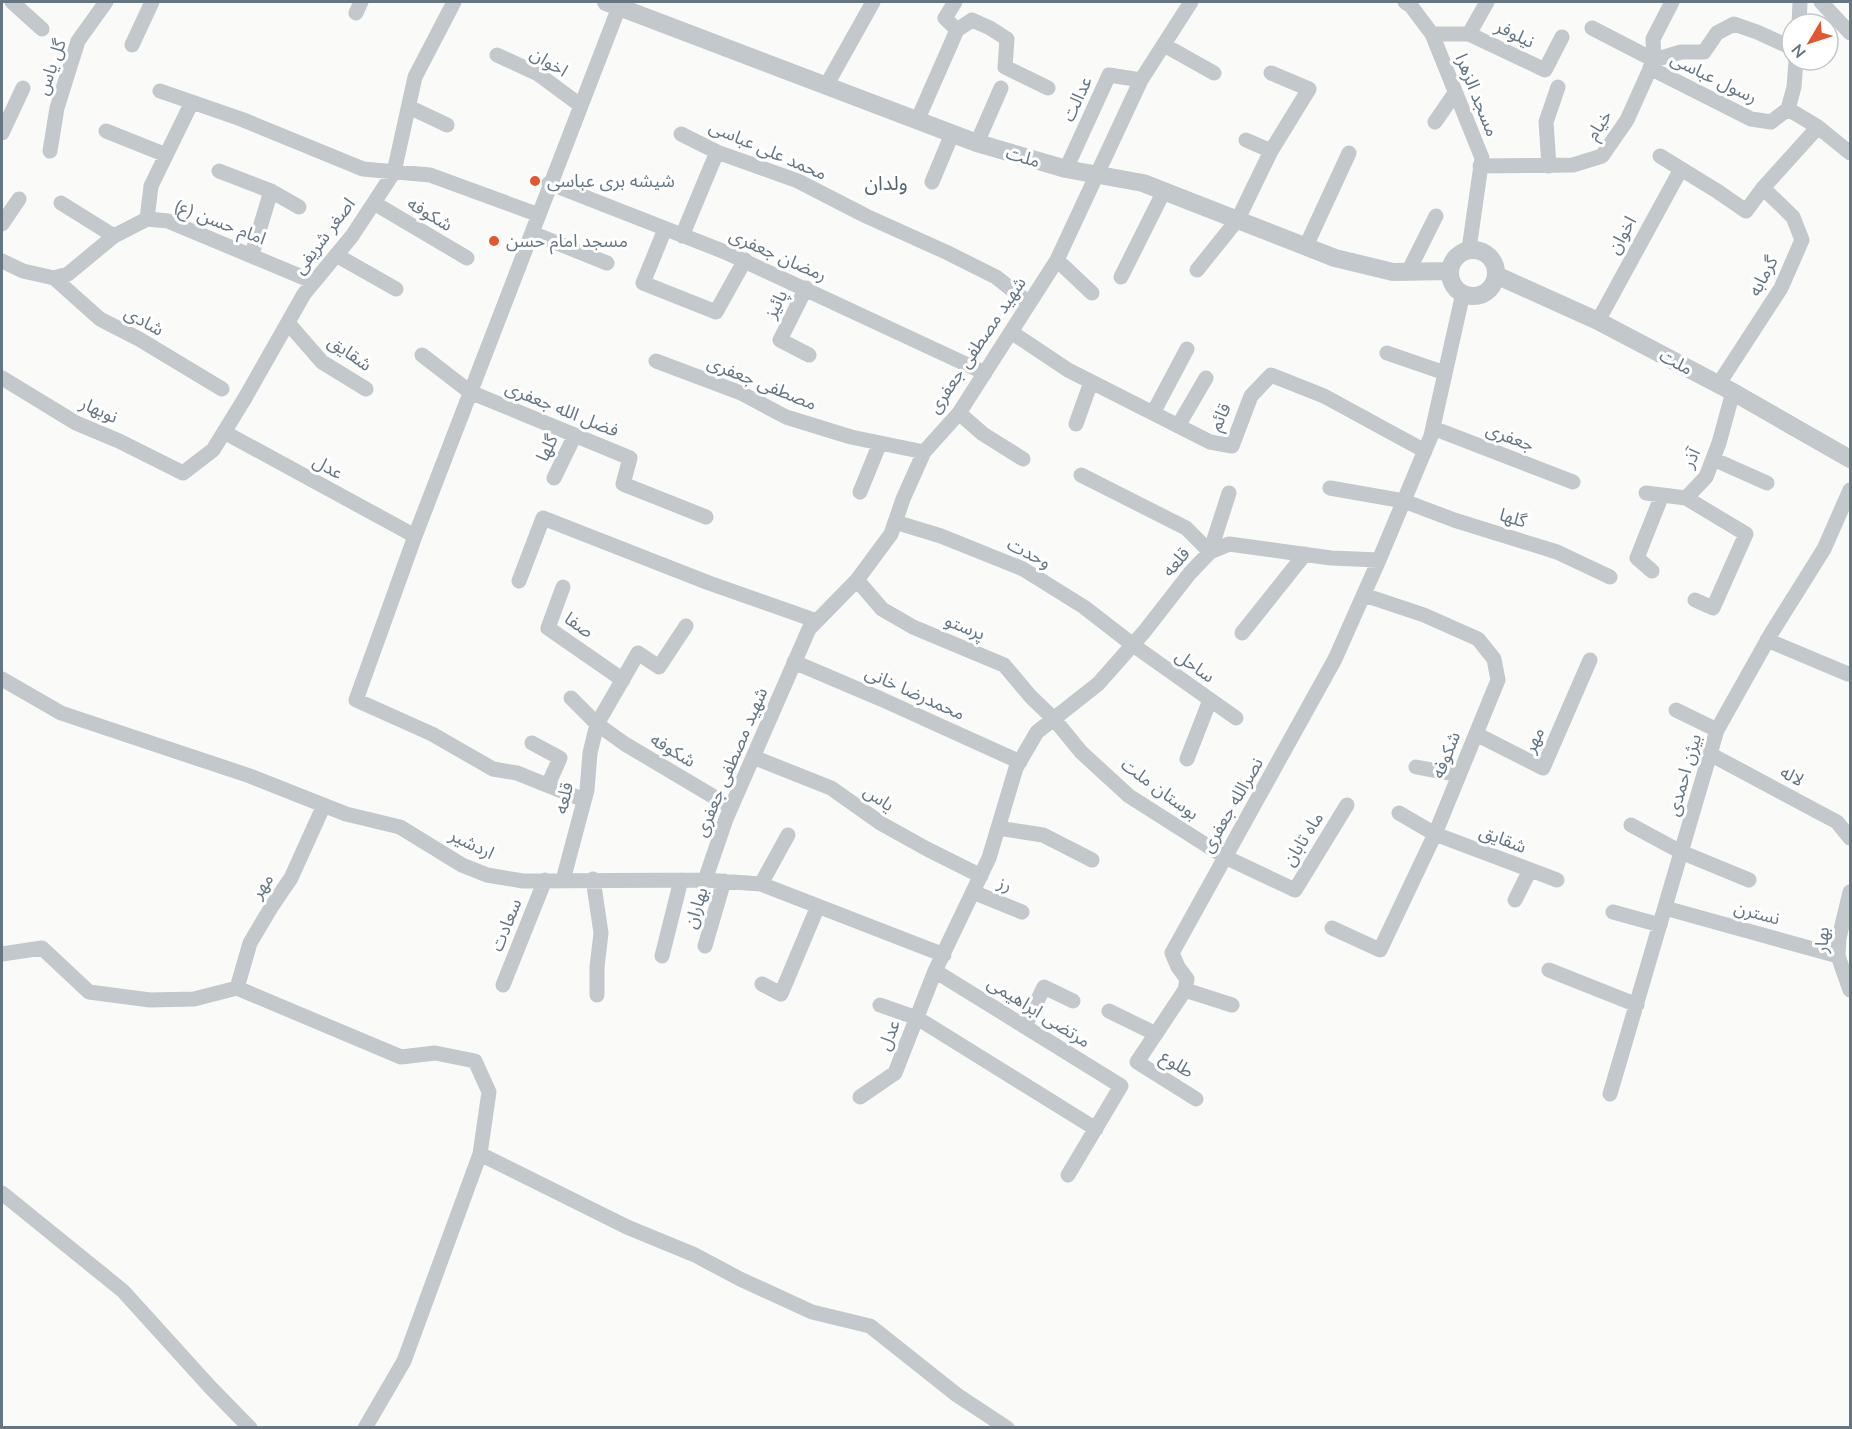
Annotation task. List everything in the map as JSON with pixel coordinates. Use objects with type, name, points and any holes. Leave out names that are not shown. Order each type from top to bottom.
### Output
[{"type":"street","points":[[12,2],[42,29]]},
{"type":"street","name":"گل یاس","points":[[50,152],[57,108],[78,41],[106,2]]},
{"type":"street","points":[[132,45],[152,2]]},
{"type":"street","name":"اصغر شریفی","points":[[183,473],[213,450],[304,294],[352,236],[394,172],[415,77],[454,2]]},
{"type":"street","points":[[826,86],[873,2]]},
{"type":"street","points":[[955,2],[945,18],[957,30]]},
{"type":"street","points":[[1098,175],[1141,80],[1191,2]]},
{"type":"street","name":"مسجد الزهرا","points":[[1405,2],[1412,6],[1432,34],[1482,158],[1469,249]]},
{"type":"street","points":[[1469,34],[1487,2]]},
{"type":"street","name":"خیام","points":[[1480,166],[1573,165],[1602,156],[1627,120],[1652,64],[1653,39],[1672,2]]},
{"type":"street","points":[[1821,2],[1851,33]]},
{"type":"street","points":[[584,800],[517,773],[493,769],[432,734],[356,700],[415,536],[580,105],[615,3]]},
{"type":"street","name":"ملت","points":[[615,3],[977,143],[1066,169],[1143,183],[1335,258],[1393,272],[1450,271]]},
{"type":"street","points":[[917,121],[957,30],[972,20],[1007,39],[1005,67],[1048,88]]},
{"type":"street","points":[[1652,64],[1681,52],[1704,52],[1717,33],[1734,24],[1780,43]]},
{"type":"street","name":"رسول عباسی","points":[[1592,28],[1751,119],[1771,122],[1788,109]]},
{"type":"street","name":"نیلوفر","points":[[1432,34],[1469,34],[1545,70],[1562,37]]},
{"type":"street","points":[[1164,45],[1214,73]]},
{"type":"street","name":"اخوان","points":[[496,56],[538,74],[580,105]]},
{"type":"street","points":[[1795,72],[1788,109],[1851,153]]},
{"type":"street","points":[[1197,270],[1238,219],[1271,151],[1309,89],[1271,74]]},
{"type":"street","name":"عدالت","points":[[1066,169],[1109,75],[1141,80]]},
{"type":"street","points":[[1549,165],[1546,122],[1558,87]]},
{"type":"street","points":[[2,133],[23,88]]},
{"type":"street","points":[[977,143],[1001,88]]},
{"type":"street","points":[[160,91],[242,119],[363,169],[430,175],[539,215]]},
{"type":"street","points":[[1435,122],[1455,93]]},
{"type":"street","points":[[147,219],[151,186],[192,102]]},
{"type":"street","points":[[408,106],[447,125]]},
{"type":"street","points":[[1660,156],[1746,211],[1763,188],[1818,128]]},
{"type":"street","points":[[106,131],[166,155]]},
{"type":"street","name":"محمد علی عباسی","points":[[681,134],[717,152],[798,181],[866,216],[946,252],[996,277],[1029,303]]},
{"type":"street","points":[[932,182],[952,134]]},
{"type":"street","points":[[1246,140],[1271,151]]},
{"type":"street","points":[[682,236],[717,152]]},
{"type":"street","points":[[1306,246],[1349,153]]},
{"type":"street","name":"اخوان","points":[[1598,321],[1681,168]]},
{"type":"street","points":[[219,171],[271,191],[299,207]]},
{"type":"street","name":"شهید مصطفی جعفری","points":[[705,880],[731,807],[809,629],[857,580],[891,534],[903,499],[924,452],[959,414],[1057,260],[1098,175]]},
{"type":"street","name":"رمضان جعفری","points":[[549,183],[745,260],[985,373]]},
{"type":"street","name":"گرمابه","points":[[1726,388],[1781,288],[1802,240],[1793,217],[1763,188]]},
{"type":"street","points":[[252,254],[271,191]]},
{"type":"street","points":[[1121,277],[1164,191]]},
{"type":"street","points":[[2,224],[19,199]]},
{"type":"street","name":"شکوفه","points":[[374,202],[467,258]]},
{"type":"street","points":[[61,203],[114,236]]},
{"type":"street","points":[[1410,270],[1436,216]]},
{"type":"street","name":"امام حسن (ع)","points":[[54,278],[68,274],[114,236],[147,219],[168,221],[252,254],[314,282]]},
{"type":"street","points":[[665,229],[643,283],[716,312],[745,260]]},
{"type":"street","points":[[532,233],[607,263]]},
{"type":"street","points":[[1469,249],[1483,252],[1493,261],[1496,275],[1492,286],[1484,293],[1474,296],[1463,293],[1453,284],[1450,271],[1456,256],[1469,249]]},
{"type":"street","points":[[336,255],[396,289]]},
{"type":"street","points":[[1057,260],[1092,293]]},
{"type":"street","points":[[2,261],[23,271],[54,278]]},
{"type":"street","name":"ملت","points":[[1496,275],[1598,321],[1726,388],[1851,459]]},
{"type":"street","name":"شادی","points":[[54,278],[100,319],[139,339],[222,389]]},
{"type":"street","name":"پائیز","points":[[806,288],[780,340],[809,355]]},
{"type":"street","points":[[1379,560],[1433,428],[1463,293]]},
{"type":"street","name":"شقایق","points":[[288,323],[322,362],[366,389]]},
{"type":"street","name":"قائم","points":[[1011,332],[1068,370],[1210,442],[1232,446],[1251,396],[1271,375],[1324,396],[1425,451]]},
{"type":"street","points":[[1153,413],[1187,350]]},
{"type":"street","points":[[1387,353],[1445,373]]},
{"type":"street","name":"فضل الله جعفری","points":[[422,355],[470,392],[630,458],[623,484],[706,517]]},
{"type":"street","name":"مصطفی جعفری","points":[[656,361],[741,393],[786,417],[851,437],[924,452]]},
{"type":"street","name":"نوبهار","points":[[2,378],[76,423],[119,441],[183,473]]},
{"type":"street","points":[[1178,426],[1206,378]]},
{"type":"street","points":[[1076,424],[1091,382]]},
{"type":"street","name":"آذر","points":[[1686,498],[1706,477],[1713,459],[1726,388]]},
{"type":"street","points":[[959,414],[983,434],[1023,459]]},
{"type":"street","name":"جعفری","points":[[1433,428],[1573,482]]},
{"type":"street","name":"عدل","points":[[224,432],[415,536]]},
{"type":"street","name":"گلها","points":[[554,478],[575,435]]},
{"type":"street","points":[[860,492],[880,443]]},
{"type":"street","points":[[1713,459],[1767,483]]},
{"type":"street","points":[[1081,475],[1186,528],[1210,552],[1229,493]]},
{"type":"street","points":[[1330,488],[1404,501]]},
{"type":"street","name":"بیژن احمدی","points":[[1610,1094],[1717,730],[1767,640],[1824,549],[1851,490]]},
{"type":"street","points":[[1646,493],[1686,498],[1746,534],[1713,608],[1695,600]]},
{"type":"street","points":[[1652,571],[1637,558],[1662,495]]},
{"type":"street","name":"گلها","points":[[1404,501],[1454,520],[1557,552],[1610,577]]},
{"type":"street","points":[[519,581],[543,518],[709,583],[817,621]]},
{"type":"street","name":"وحدت","points":[[895,522],[940,536],[1023,569],[1084,607],[1132,645]]},
{"type":"street","name":"قلعه","points":[[936,971],[989,858],[1016,768],[1036,732],[1098,684],[1210,552],[1229,544],[1330,558],[1379,560]]},
{"type":"street","points":[[1242,633],[1305,554]]},
{"type":"street","name":"نصرالله جعفری","points":[[1185,990],[1187,979],[1172,953],[1335,659],[1379,560]]},
{"type":"street","name":"پرستو","points":[[857,580],[882,609],[890,614],[914,627],[1004,664],[1031,698],[1054,718]]},
{"type":"street","name":"صفا","points":[[563,587],[548,628],[623,680]]},
{"type":"street","name":"شکوفه","points":[[1332,928],[1380,950],[1435,834],[1498,680],[1494,659],[1478,639],[1424,615],[1364,595]]},
{"type":"street","points":[[597,724],[638,653],[659,667],[686,626]]},
{"type":"street","points":[[1767,640],[1848,674]]},
{"type":"street","name":"ساحل","points":[[1132,645],[1236,718]]},
{"type":"street","name":"مهر","points":[[1476,734],[1543,768],[1590,660]]},
{"type":"street","name":"محمدرضا خانی","points":[[794,662],[1020,762]]},
{"type":"street","name":"اردشیر","points":[[2,679],[61,712],[250,776],[346,814],[400,827],[462,865],[487,875],[523,881],[705,880],[761,884],[944,955]]},
{"type":"street","name":"شکوفه","points":[[571,698],[597,724],[625,744],[731,807]]},
{"type":"street","points":[[1187,759],[1210,700]]},
{"type":"street","points":[[1676,710],[1717,730]]},
{"type":"street","name":"بوستان ملت","points":[[1054,718],[1081,752],[1129,796],[1225,857]]},
{"type":"street","name":"قلعه","points":[[563,880],[584,800],[590,753],[597,724]]},
{"type":"street","points":[[532,743],[560,758],[548,785]]},
{"type":"street","name":"لاله","points":[[1710,754],[1837,822],[1851,838]]},
{"type":"street","name":"یاس","points":[[753,757],[831,788],[882,824],[981,876]]},
{"type":"street","points":[[1416,767],[1459,775]]},
{"type":"street","name":"مهر","points":[[237,988],[250,943],[291,878],[324,805]]},
{"type":"street","name":"ماه تابان","points":[[1225,857],[1295,890],[1347,805]]},
{"type":"street","name":"شقایق","points":[[1399,813],[1435,834],[1557,880]]},
{"type":"street","points":[[1631,825],[1682,852],[1749,880]]},
{"type":"street","points":[[998,828],[1043,835],[1092,860]]},
{"type":"street","points":[[761,884],[788,835]]},
{"type":"street","points":[[1515,900],[1530,870]]},
{"type":"street","points":[[593,879],[602,933],[597,967],[597,995]]},
{"type":"street","name":"سعادت","points":[[503,985],[545,880]]},
{"type":"street","points":[[662,956],[681,880]]},
{"type":"street","name":"بهاران","points":[[705,946],[724,881]]},
{"type":"street","name":"رز","points":[[973,892],[1022,912]]},
{"type":"street","name":"بهار","points":[[1851,892],[1839,938],[1838,956],[1851,990]]},
{"type":"street","points":[[762,984],[781,994],[818,906]]},
{"type":"street","name":"نسترن","points":[[1665,908],[1838,956]]},
{"type":"street","points":[[1613,912],[1660,925]]},
{"type":"street","points":[[2,954],[42,948],[89,992],[161,1000],[194,999],[237,988],[401,1058],[435,1053],[475,1061],[489,1092],[480,1154],[404,1361],[365,1428]]},
{"type":"street","points":[[1549,970],[1637,1005]]},
{"type":"street","name":"عدل","points":[[860,1097],[895,1073],[936,971]]},
{"type":"street","name":"مرتضی ابراهیمی","points":[[936,971],[1121,1086],[1096,1129]]},
{"type":"street","points":[[1025,1026],[1044,987],[1073,1001]]},
{"type":"street","points":[[1109,1011],[1156,1034],[1185,990],[1232,1005]]},
{"type":"street","points":[[880,1005],[917,1018],[1096,1129],[1068,1175]]},
{"type":"street","name":"طلوع","points":[[1156,1034],[1137,1062],[1196,1099]]},
{"type":"street","points":[[480,1154],[627,1227],[695,1255],[740,1279],[813,1312],[870,1326],[957,1395],[1008,1428]]},
{"type":"street","points":[[2,1193],[123,1291],[210,1388],[250,1428]]},
{"type":"place","name":"شیشه بری عباسی","points":[[535,181]]},
{"type":"place","name":"مسجد امام حسن","points":[[494,241]]},
{"type":"district","name":"ولدان","points":[[886,183]]}]
